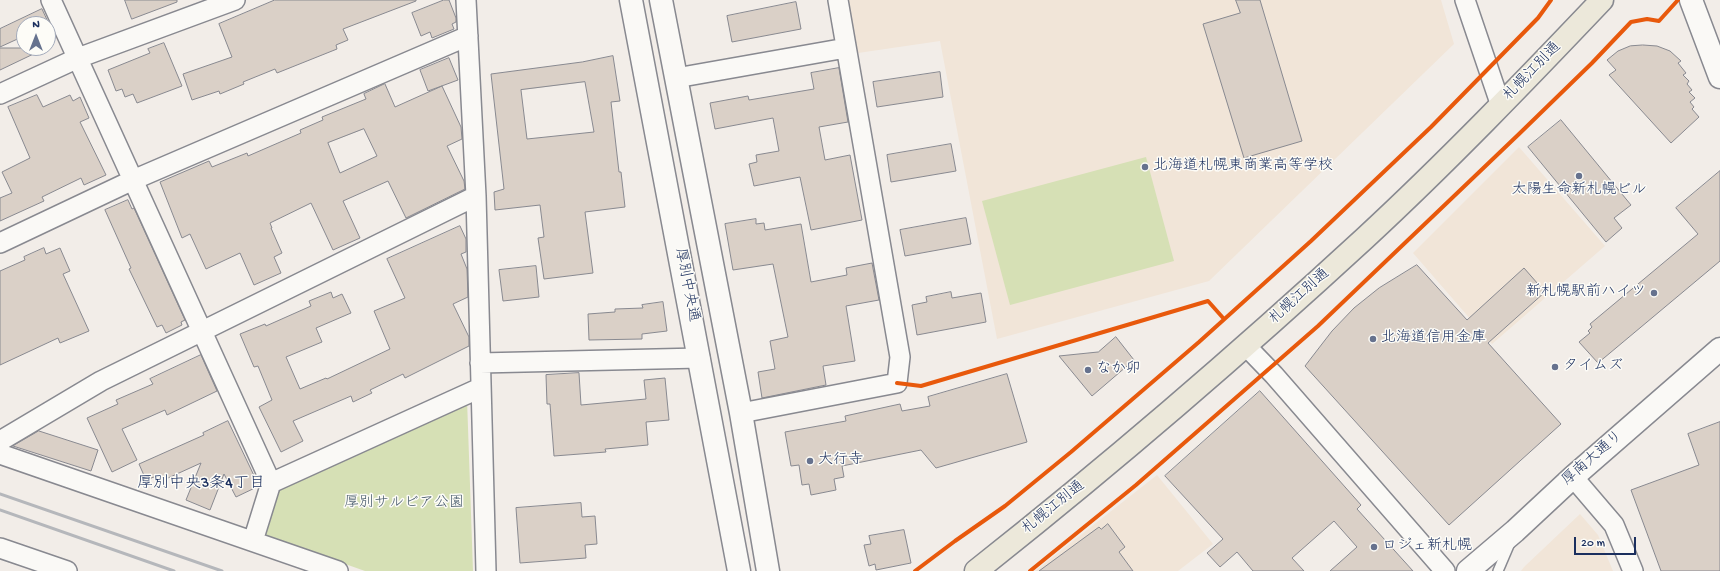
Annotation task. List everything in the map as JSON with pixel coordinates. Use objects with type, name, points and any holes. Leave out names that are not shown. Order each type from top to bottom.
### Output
[{"type":"highway","name":"札幌江別通","points":[[976,571],[1079,489],[1246,346],[1366,237],[1501,106],[1602,0]]},
{"type":"street","points":[[51,0],[204,332],[271,483],[253,541]]},
{"type":"street","points":[[0,94],[78,58],[235,0]]},
{"type":"street","points":[[466,0],[476,196],[486,571]]},
{"type":"street","name":"厚別中央通","points":[[631,0],[700,358],[739,571]]},
{"type":"street","name":"厚別中央通","points":[[661,0],[741,414],[768,571]]},
{"type":"street","points":[[741,414],[897,383],[900,356],[838,0]]},
{"type":"street","points":[[1465,0],[1501,106]]},
{"type":"street","points":[[1691,0],[1720,77]]},
{"type":"street","points":[[0,243],[133,180],[468,36]]},
{"type":"street","points":[[676,78],[846,48]]},
{"type":"street","points":[[0,440],[101,381],[204,332],[476,196]]},
{"type":"street","points":[[1246,346],[1274,375],[1445,571]]},
{"type":"street","name":"厚南大通り","points":[[1468,571],[1720,349]]},
{"type":"street","points":[[480,363],[700,358]]},
{"type":"street","points":[[271,483],[480,388]]},
{"type":"street","points":[[0,454],[338,571]]},
{"type":"street","points":[[1573,477],[1614,525],[1633,571]]},
{"type":"street","points":[[0,548],[67,571]]},
{"type":"lane","points":[[1498,571],[1515,531]]},
{"type":"shaded area","name":"北海道札幌東商業高等学校","points":[[848,0],[1441,0],[1454,44],[1209,281],[997,339],[940,41],[858,53]]},
{"type":"shaded area","points":[[1519,147],[1605,246],[1492,344],[1413,253]]},
{"type":"shaded area","points":[[1157,475],[1213,544],[1178,571],[1035,571]]},
{"type":"shaded area","points":[[1580,514],[1598,535],[1613,571],[1521,571],[1524,567]]},
{"type":"green space","points":[[1146,157],[1174,261],[1010,305],[982,201]]},
{"type":"green space","name":"厚別サルビア公園","points":[[467,399],[473,571],[365,571],[263,535],[276,491]]},
{"type":"building","points":[[125,0],[177,0],[177,2],[132,19]]},
{"type":"building","points":[[275,0],[416,1],[343,29],[348,40],[336,45],[337,49],[277,73],[275,69],[243,82],[244,84],[220,94],[219,91],[192,100],[183,74],[232,57],[219,24]]},
{"type":"building","points":[[444,0],[449,0],[456,18],[456,22],[452,24],[454,29],[432,38],[430,32],[421,36],[412,13]]},
{"type":"building","points":[[1236,0],[1260,0],[1302,141],[1244,158],[1203,24],[1240,13]]},
{"type":"building","points":[[796,2],[801,29],[732,42],[727,16]]},
{"type":"building","points":[[42,9],[45,16],[27,16]]},
{"type":"building","points":[[16,21],[16,40],[0,47],[0,29]]},
{"type":"building","points":[[164,43],[182,86],[137,103],[133,94],[125,97],[122,89],[116,91],[108,70],[150,53],[148,49]]},
{"type":"building","points":[[1630,46],[1657,46],[1670,51],[1681,61],[1678,63],[1686,73],[1683,75],[1689,81],[1687,84],[1692,90],[1689,92],[1695,98],[1690,102],[1694,107],[1692,109],[1699,117],[1671,143],[1609,75],[1616,70],[1607,60],[1618,51]]},
{"type":"building","points":[[0,48],[16,48],[16,56],[29,56],[0,70]]},
{"type":"building","points":[[613,56],[620,101],[611,102],[619,172],[621,172],[625,207],[585,212],[593,273],[544,279],[538,238],[544,237],[540,205],[495,210],[494,192],[504,189],[491,74],[582,62]],"holes":[[[585,82],[594,132],[527,139],[521,90]]]},
{"type":"building","points":[[449,58],[458,80],[428,91],[420,70]]},
{"type":"building","points":[[839,68],[848,122],[819,127],[825,160],[850,155],[862,220],[811,230],[800,177],[754,186],[749,164],[757,162],[756,155],[779,151],[773,118],[715,129],[710,103],[748,96],[749,100],[814,89],[811,73]]},
{"type":"building","points":[[940,72],[943,97],[877,107],[873,82]]},
{"type":"building","points":[[385,84],[395,107],[442,86],[461,127],[462,139],[447,146],[464,181],[465,189],[406,218],[388,181],[343,201],[360,238],[333,250],[311,203],[270,223],[282,253],[274,257],[281,273],[254,285],[240,253],[206,269],[190,234],[182,238],[160,182],[209,161],[212,167],[247,153],[248,156],[301,133],[300,130],[323,120],[322,117],[366,99],[364,94]],"holes":[[[364,129],[377,156],[340,173],[328,143]]]},
{"type":"building","points":[[37,95],[43,107],[70,95],[73,101],[80,97],[89,118],[80,122],[106,175],[84,185],[81,178],[42,197],[44,201],[0,221],[0,198],[12,193],[2,172],[30,158],[8,107]]},
{"type":"building","name":"太陽生命新札幌ビル","points":[[1561,120],[1631,205],[1614,218],[1622,228],[1606,242],[1528,147]]},
{"type":"building","points":[[951,144],[956,171],[891,182],[887,155]]},
{"type":"building","name":"新札幌駅前ハイツ","points":[[1720,171],[1720,261],[1598,363],[1579,342],[1590,333],[1588,331],[1592,327],[1590,324],[1698,234],[1676,208]]},
{"type":"building","points":[[128,200],[132,209],[134,208],[185,320],[181,322],[182,325],[166,333],[162,325],[157,327],[129,269],[131,268],[105,210]]},
{"type":"building","points":[[966,218],[971,244],[905,256],[900,230]]},
{"type":"building","points":[[756,219],[756,224],[764,223],[765,230],[801,224],[811,282],[847,275],[846,268],[872,263],[879,300],[846,306],[855,361],[823,366],[826,385],[762,398],[758,372],[775,369],[770,341],[788,337],[773,264],[733,270],[725,224]]},
{"type":"building","points":[[460,226],[466,239],[466,252],[461,254],[467,269],[468,297],[453,304],[469,337],[469,346],[405,378],[403,374],[370,390],[372,393],[353,402],[351,396],[293,421],[303,441],[281,452],[259,407],[272,400],[258,366],[254,367],[240,334],[265,324],[266,326],[311,306],[309,301],[331,292],[333,298],[342,294],[351,313],[316,328],[322,342],[286,357],[300,389],[326,378],[327,379],[390,349],[374,311],[405,298],[387,259]]},
{"type":"building","points":[[44,248],[46,254],[60,248],[70,271],[63,274],[89,331],[60,343],[58,338],[0,365],[0,271],[25,260],[24,257]]},
{"type":"building","points":[[1417,265],[1467,320],[1524,268],[1545,292],[1488,343],[1561,424],[1449,525],[1305,366],[1332,331],[1354,308],[1379,288]]},
{"type":"building","points":[[536,266],[539,297],[503,301],[499,270]]},
{"type":"building","points":[[951,292],[952,298],[981,293],[986,322],[917,335],[912,305],[927,302],[926,297]]},
{"type":"building","points":[[663,302],[667,331],[642,334],[642,339],[589,340],[588,314],[615,312],[615,309],[643,308],[642,305]]},
{"type":"building","points":[[1116,337],[1134,360],[1092,396],[1059,356],[1098,352]]},
{"type":"building","points":[[201,355],[217,391],[167,415],[165,410],[122,429],[137,460],[112,472],[87,418],[118,404],[116,400],[153,384],[150,379]]},
{"type":"building","points":[[579,373],[581,405],[646,399],[644,380],[665,378],[669,420],[646,422],[648,445],[605,449],[606,452],[554,456],[550,404],[547,404],[546,375]]},
{"type":"building","points":[[1007,374],[1027,442],[936,468],[921,450],[842,466],[844,477],[834,479],[836,490],[811,495],[809,484],[802,485],[799,465],[791,466],[785,432],[846,421],[845,416],[900,404],[902,411],[930,406],[928,397]]},
{"type":"building","points":[[1260,391],[1361,505],[1357,509],[1413,571],[1330,571],[1357,547],[1334,521],[1292,558],[1304,571],[1253,571],[1237,552],[1220,567],[1207,553],[1223,539],[1165,476]]},
{"type":"building","points":[[228,421],[259,486],[236,497],[224,474],[210,510],[186,500],[201,463],[157,483],[154,477],[146,480],[139,464],[204,435],[203,433]]},
{"type":"building","points":[[1720,422],[1720,571],[1661,571],[1631,490],[1699,465],[1688,434]]},
{"type":"building","points":[[39,431],[98,450],[91,471],[13,446]]},
{"type":"building","points":[[581,503],[582,517],[595,516],[597,544],[585,545],[586,558],[520,563],[516,508]]},
{"type":"building","points":[[1108,524],[1125,547],[1119,552],[1133,571],[1039,571],[1099,527],[1101,529]]},
{"type":"building","points":[[904,530],[911,563],[876,570],[875,564],[869,566],[864,545],[871,544],[869,536]]},
{"type":"railway","points":[[0,494],[222,571]]},
{"type":"railway","points":[[0,510],[174,571]]},
{"type":"cycle path","points":[[915,571],[1005,506],[1071,452],[1199,342],[1311,241],[1431,127],[1538,18],[1551,0]]},
{"type":"cycle path","points":[[1030,571],[1136,485],[1318,326],[1519,134],[1592,63],[1631,22],[1647,19],[1659,21],[1678,0]]},
{"type":"cycle path","points":[[897,383],[921,386],[1208,301],[1224,319]]},
{"type":"place","name":"北海道札幌東商業高等学校","points":[[1145,167]]},
{"type":"place","name":"太陽生命新札幌ビル","points":[[1579,176]]},
{"type":"place","name":"新札幌駅前ハイツ","points":[[1654,293]]},
{"type":"place","name":"北海道信用金庫","points":[[1373,339]]},
{"type":"place","name":"タイムズ","points":[[1555,367]]},
{"type":"place","name":"なか卯","points":[[1088,370]]},
{"type":"place","name":"大行寺","points":[[810,461]]},
{"type":"place","name":"ロジェ新札幌","points":[[1374,547]]},
{"type":"district","name":"厚別中央3条4丁目","points":[[201,485]]}]
